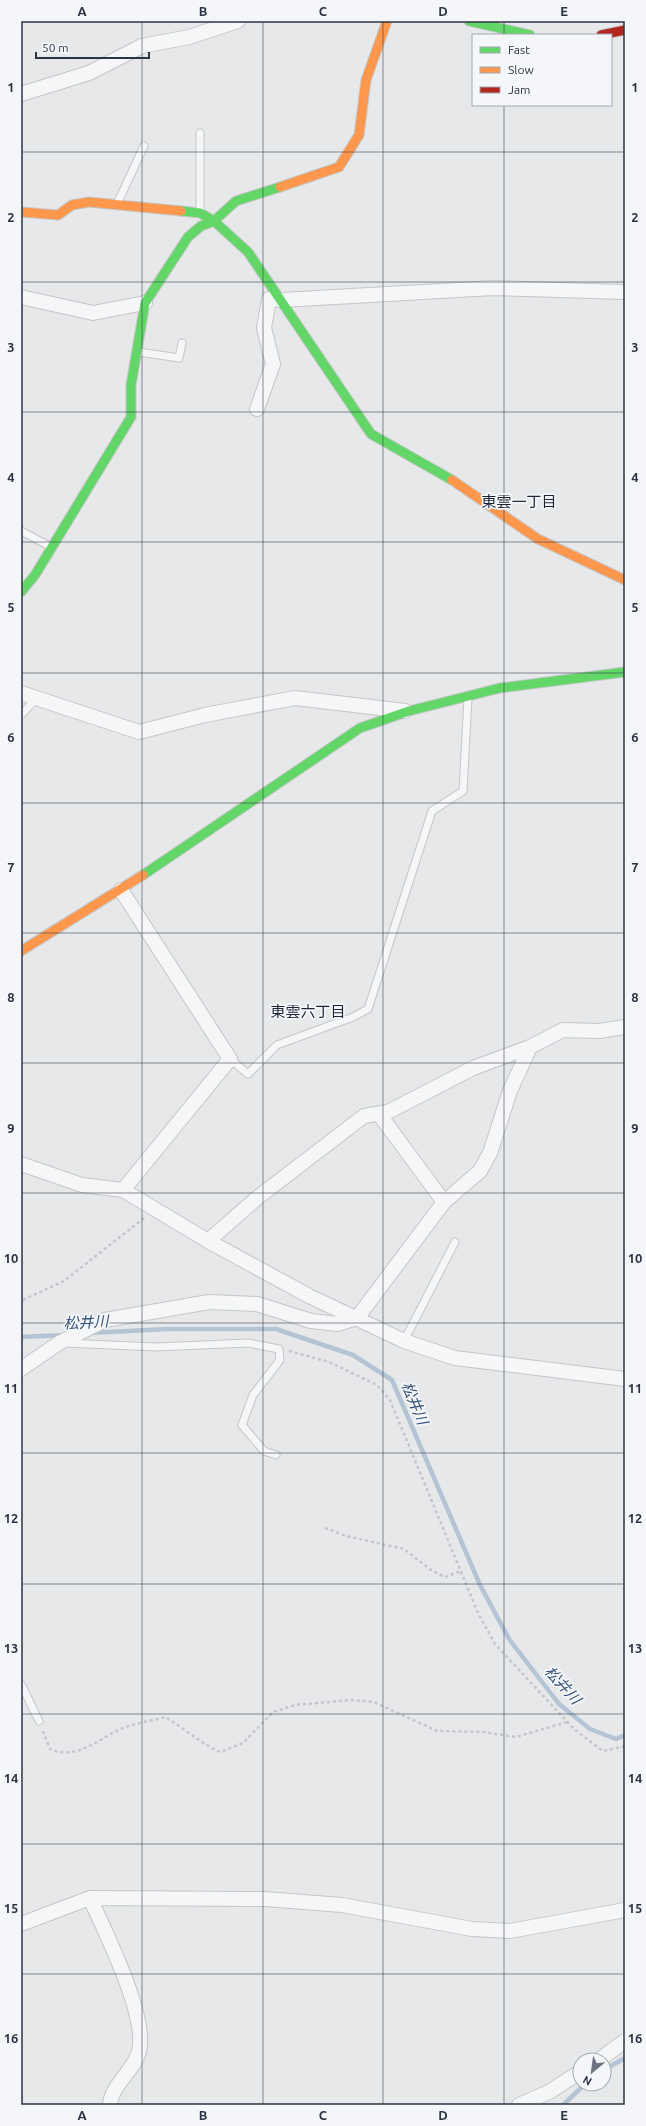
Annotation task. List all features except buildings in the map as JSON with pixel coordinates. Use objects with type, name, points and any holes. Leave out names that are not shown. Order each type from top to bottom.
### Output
[{"type":"street","points":[[21,94],[89,73],[142,46],[188,37],[238,21]]},
{"type":"street","points":[[21,592],[35,575],[131,417],[131,385],[145,303],[188,237],[202,226],[214,221],[236,201],[339,167],[358,135],[366,80],[387,21]]},
{"type":"street","points":[[469,21],[526,34]]},
{"type":"street","points":[[607,34],[625,30]]},
{"type":"street","points":[[21,212],[58,215],[68,206],[78,202],[200,213],[214,221],[248,252],[282,300],[371,434],[440,472],[538,539],[625,580]]},
{"type":"street","points":[[257,410],[273,364],[264,328],[269,299],[282,300],[493,288],[625,292]]},
{"type":"street","points":[[21,296],[93,312],[145,303]]},
{"type":"street","points":[[21,951],[121,890],[360,728],[409,711],[500,688],[625,672]]},
{"type":"street","points":[[21,693],[139,732],[205,715],[295,698],[409,711]]},
{"type":"street","points":[[121,890],[230,1059],[123,1190]]},
{"type":"street","points":[[208,1241],[257,1198],[364,1116],[388,1112],[473,1068],[530,1048],[563,1030],[599,1031],[625,1027]]},
{"type":"street","points":[[21,1369],[59,1343],[105,1320],[208,1302],[257,1304],[311,1321],[337,1324],[357,1318],[444,1202],[480,1171],[490,1153],[510,1091],[530,1048]]},
{"type":"street","points":[[378,1114],[444,1202]]},
{"type":"street","points":[[21,1164],[82,1185],[123,1190],[208,1241],[309,1296],[404,1341],[455,1358],[625,1379]]},
{"type":"street","points":[[90,1898],[113,1950],[137,2013],[141,2038],[139,2052],[119,2085],[110,2105]]},
{"type":"street","points":[[21,1924],[90,1898],[265,1899],[342,1905],[472,1929],[510,1931],[625,1910]]},
{"type":"street","points":[[610,2052],[625,2041]]},
{"type":"street","points":[[519,2105],[549,2092],[572,2077]]},
{"type":"lane","points":[[200,133],[200,213]]},
{"type":"lane","points":[[117,206],[144,146]]},
{"type":"lane","points":[[136,352],[179,358],[182,343]]},
{"type":"lane","points":[[21,531],[51,547]]},
{"type":"lane","points":[[230,1059],[248,1074],[277,1045],[368,1009],[432,811],[463,791],[468,696]]},
{"type":"lane","points":[[21,715],[36,699]]},
{"type":"lane","points":[[404,1341],[455,1242]]},
{"type":"lane","points":[[59,1343],[156,1347],[248,1343],[279,1349],[280,1360],[253,1395],[242,1426],[264,1451],[276,1455]]},
{"type":"lane","points":[[21,1684],[39,1722]]},
{"type":"path","points":[[23,1300],[64,1281],[140,1222],[153,1208]]},
{"type":"path","points":[[279,1349],[329,1362],[377,1385],[390,1400],[478,1613],[495,1644],[567,1722],[603,1752],[625,1746]]},
{"type":"path","points":[[325,1528],[346,1536],[404,1549],[431,1570],[445,1577],[461,1571]]},
{"type":"path","points":[[39,1722],[50,1749],[58,1752],[84,1750],[121,1729],[165,1717],[180,1726],[208,1747],[220,1752],[243,1743],[273,1712],[295,1705],[352,1700],[374,1702],[437,1730],[448,1732],[484,1732],[516,1737],[567,1722]]},
{"type":"waterway","name":"松井川","points":[[89,1333],[168,1329],[276,1329],[353,1355],[392,1380],[480,1585],[509,1639],[559,1704],[590,1729],[616,1739],[625,1735]]},
{"type":"waterway","name":"松井川","points":[[21,1337],[65,1335]]},
{"type":"waterway","points":[[612,2065],[625,2058]]},
{"type":"waterway","points":[[563,2105],[577,2092]]},
{"type":"traffic: fast","points":[[469,21],[526,34]]},
{"type":"traffic: fast","points":[[21,592],[35,575],[131,417],[131,385],[145,303],[188,237],[201,226],[214,221],[236,201],[280,187]]},
{"type":"traffic: fast","points":[[181,211],[200,213],[214,221],[248,252],[371,434],[452,480]]},
{"type":"traffic: fast","points":[[143,875],[360,728],[409,711],[500,688],[625,672]]},
{"type":"traffic: slow","points":[[280,187],[339,167],[359,135],[366,80],[387,21]]},
{"type":"traffic: slow","points":[[21,212],[58,215],[72,205],[89,202],[181,211]]},
{"type":"traffic: slow","points":[[452,480],[538,539],[625,580]]},
{"type":"traffic: slow","points":[[21,951],[143,875]]},
{"type":"traffic: jam","points":[[606,34],[625,30]]},
{"type":"district","name":"東雲一丁目","points":[[519,501]]},
{"type":"district","name":"東雲六丁目","points":[[308,1011]]}]
